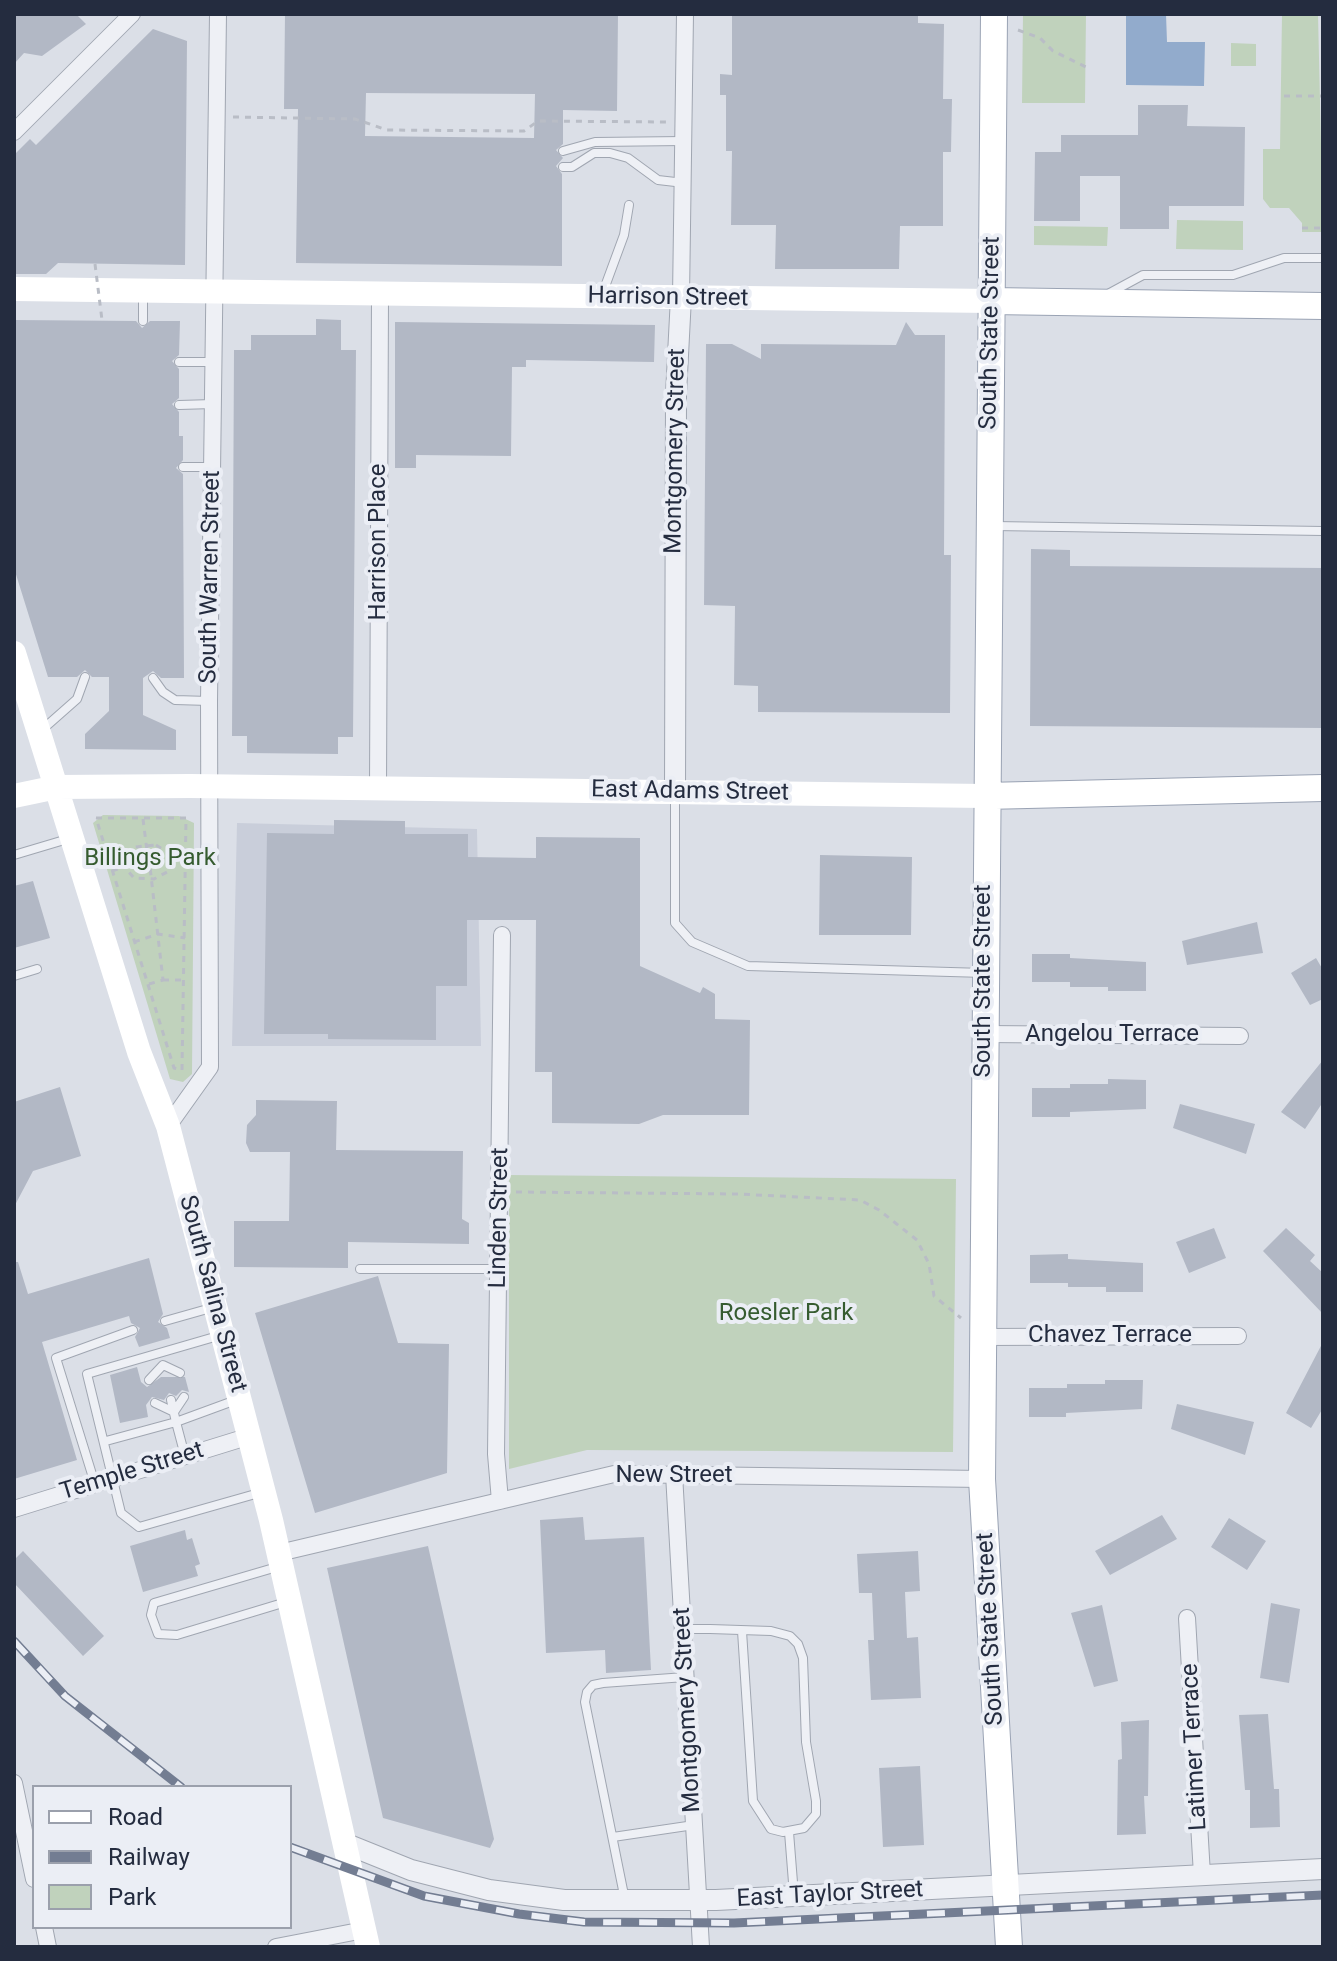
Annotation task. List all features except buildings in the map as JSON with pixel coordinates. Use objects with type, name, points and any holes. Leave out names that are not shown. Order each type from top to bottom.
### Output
[{"type":"main road","name":"South State Street","points":[[994,20],[985,796],[982,1479],[1009,1947]]},
{"type":"main road","name":"Harrison Street","points":[[14,289],[1323,306]]},
{"type":"main road","name":"South Salina Street","points":[[14,653],[139,1052],[168,1126],[264,1492],[366,1939]]},
{"type":"main road","name":"East Adams Street","points":[[14,796],[57,787],[212,786],[985,796],[1323,788]]},
{"type":"street","points":[[14,132],[132,14]]},
{"type":"street","name":"South Warren Street","points":[[168,1126],[210,1067],[212,786],[209,701],[217,294],[218,14]]},
{"type":"street","name":"Montgomery Street","points":[[675,792],[676,394],[684,183],[685,14]]},
{"type":"street","name":"Harrison Place","points":[[378,788],[380,296]]},
{"type":"street","name":"Linden Street","points":[[500,1501],[496,1454],[502,935]]},
{"type":"street","name":"Angelou Terrace","points":[[984,1034],[1240,1036]]},
{"type":"street","name":"Chavez Terrace","points":[[983,1337],[1238,1336]]},
{"type":"street","name":"Temple Street","points":[[14,1509],[250,1436]]},
{"type":"street","name":"New Street","points":[[280,1559],[614,1474],[982,1479]]},
{"type":"street","name":"Montgomery Street","points":[[674,1474],[701,1947]]},
{"type":"street","name":"Latimer Terrace","points":[[1187,1618],[1202,1875]]},
{"type":"street","points":[[14,1783],[32,1869]]},
{"type":"street","name":"East Taylor Street","points":[[344,1843],[411,1870],[489,1890],[564,1900],[699,1900],[1323,1869]]},
{"type":"street","points":[[276,1947],[366,1939]]},
{"type":"lane","points":[[563,151],[595,142],[684,141]]},
{"type":"lane","points":[[563,167],[572,167],[594,153],[610,153],[628,158],[658,180],[684,183]]},
{"type":"lane","points":[[602,297],[624,235],[629,205]]},
{"type":"lane","points":[[1094,302],[1143,275],[1233,275],[1284,258],[1323,258]]},
{"type":"lane","points":[[143,293],[143,321]]},
{"type":"lane","points":[[179,362],[215,362]]},
{"type":"lane","points":[[179,405],[213,404]]},
{"type":"lane","points":[[183,467],[212,467]]},
{"type":"lane","points":[[989,526],[1323,531]]},
{"type":"lane","points":[[39,732],[77,699],[85,677]]},
{"type":"lane","points":[[153,678],[175,700],[209,701]]},
{"type":"lane","points":[[675,792],[675,923],[692,942],[748,966],[985,973]]},
{"type":"lane","points":[[14,855],[72,838]]},
{"type":"lane","points":[[14,976],[37,969]]},
{"type":"lane","points":[[360,1269],[499,1269]]},
{"type":"lane","points":[[165,1321],[216,1306]]},
{"type":"lane","points":[[95,1484],[56,1358],[133,1330]]},
{"type":"lane","points":[[223,1334],[87,1374],[106,1441],[121,1513],[139,1527],[264,1492]]},
{"type":"lane","points":[[160,1353],[166,1376]]},
{"type":"lane","points":[[163,1365],[180,1373]]},
{"type":"lane","points":[[149,1380],[163,1365]]},
{"type":"lane","points":[[175,1417],[184,1397]]},
{"type":"lane","points":[[106,1441],[240,1398]]},
{"type":"lane","points":[[171,1400],[185,1456]]},
{"type":"lane","points":[[155,1403],[175,1417]]},
{"type":"lane","points":[[280,1559],[154,1603],[151,1615],[158,1634],[177,1635],[290,1601]]},
{"type":"lane","points":[[683,1629],[742,1631],[790,1636],[798,1644],[803,1658],[806,1742],[816,1814],[804,1828],[789,1832],[771,1829],[753,1801],[742,1631]]},
{"type":"lane","points":[[625,1900],[585,1702],[593,1685],[686,1677]]},
{"type":"lane","points":[[613,1837],[694,1825]]},
{"type":"lane","points":[[789,1832],[794,1896]]},
{"type":"path","points":[[994,20],[1040,38],[1069,61],[1086,67]]},
{"type":"path","points":[[1284,96],[1323,96]]},
{"type":"path","points":[[253,118],[355,119],[387,130],[524,131],[538,121],[645,122]]},
{"type":"path","points":[[1302,228],[1323,228]]},
{"type":"path","points":[[95,264],[102,320]]},
{"type":"path","points":[[96,818],[186,818],[185,859],[184,1068],[179,1071],[174,1068],[96,818]]},
{"type":"path","points":[[143,818],[148,859]]},
{"type":"path","points":[[146,845],[163,848],[171,859],[169,871],[152,879],[134,878],[127,866],[127,855],[135,847],[146,845]]},
{"type":"path","points":[[171,859],[185,859]]},
{"type":"path","points":[[112,871],[127,866]]},
{"type":"path","points":[[150,867],[163,980]]},
{"type":"path","points":[[134,942],[158,934],[185,938]]},
{"type":"path","points":[[148,985],[163,980],[185,980]]},
{"type":"path","points":[[500,1192],[738,1194],[860,1200],[879,1210],[917,1240],[929,1264],[934,1296],[983,1337]]},
{"type":"shaded area","points":[[237,823],[477,829],[481,1046],[232,1046]]},
{"type":"green space","points":[[1023,14],[1086,14],[1085,103],[1022,103]]},
{"type":"green space","points":[[1282,14],[1318,14],[1323,232],[1302,232],[1302,223],[1289,208],[1270,208],[1263,199],[1263,149],[1280,149]]},
{"type":"green space","points":[[1231,43],[1256,44],[1256,66],[1231,66]]},
{"type":"green space","points":[[1177,220],[1243,221],[1243,250],[1176,249]]},
{"type":"green space","points":[[1034,226],[1108,227],[1107,246],[1034,245]]},
{"type":"green space","name":"Billings Park","points":[[103,815],[179,816],[194,823],[192,1074],[183,1082],[170,1079],[93,823]]},
{"type":"green space","name":"Roesler Park","points":[[509,1175],[956,1179],[953,1452],[587,1450],[509,1469]]},
{"type":"water","points":[[1126,14],[1166,14],[1167,42],[1205,42],[1204,86],[1126,85]]},
{"type":"railway","points":[[14,1641],[65,1696],[178,1785]]},
{"type":"railway","points":[[292,1848],[424,1896],[519,1914],[584,1922],[734,1923],[1323,1895]]}]
